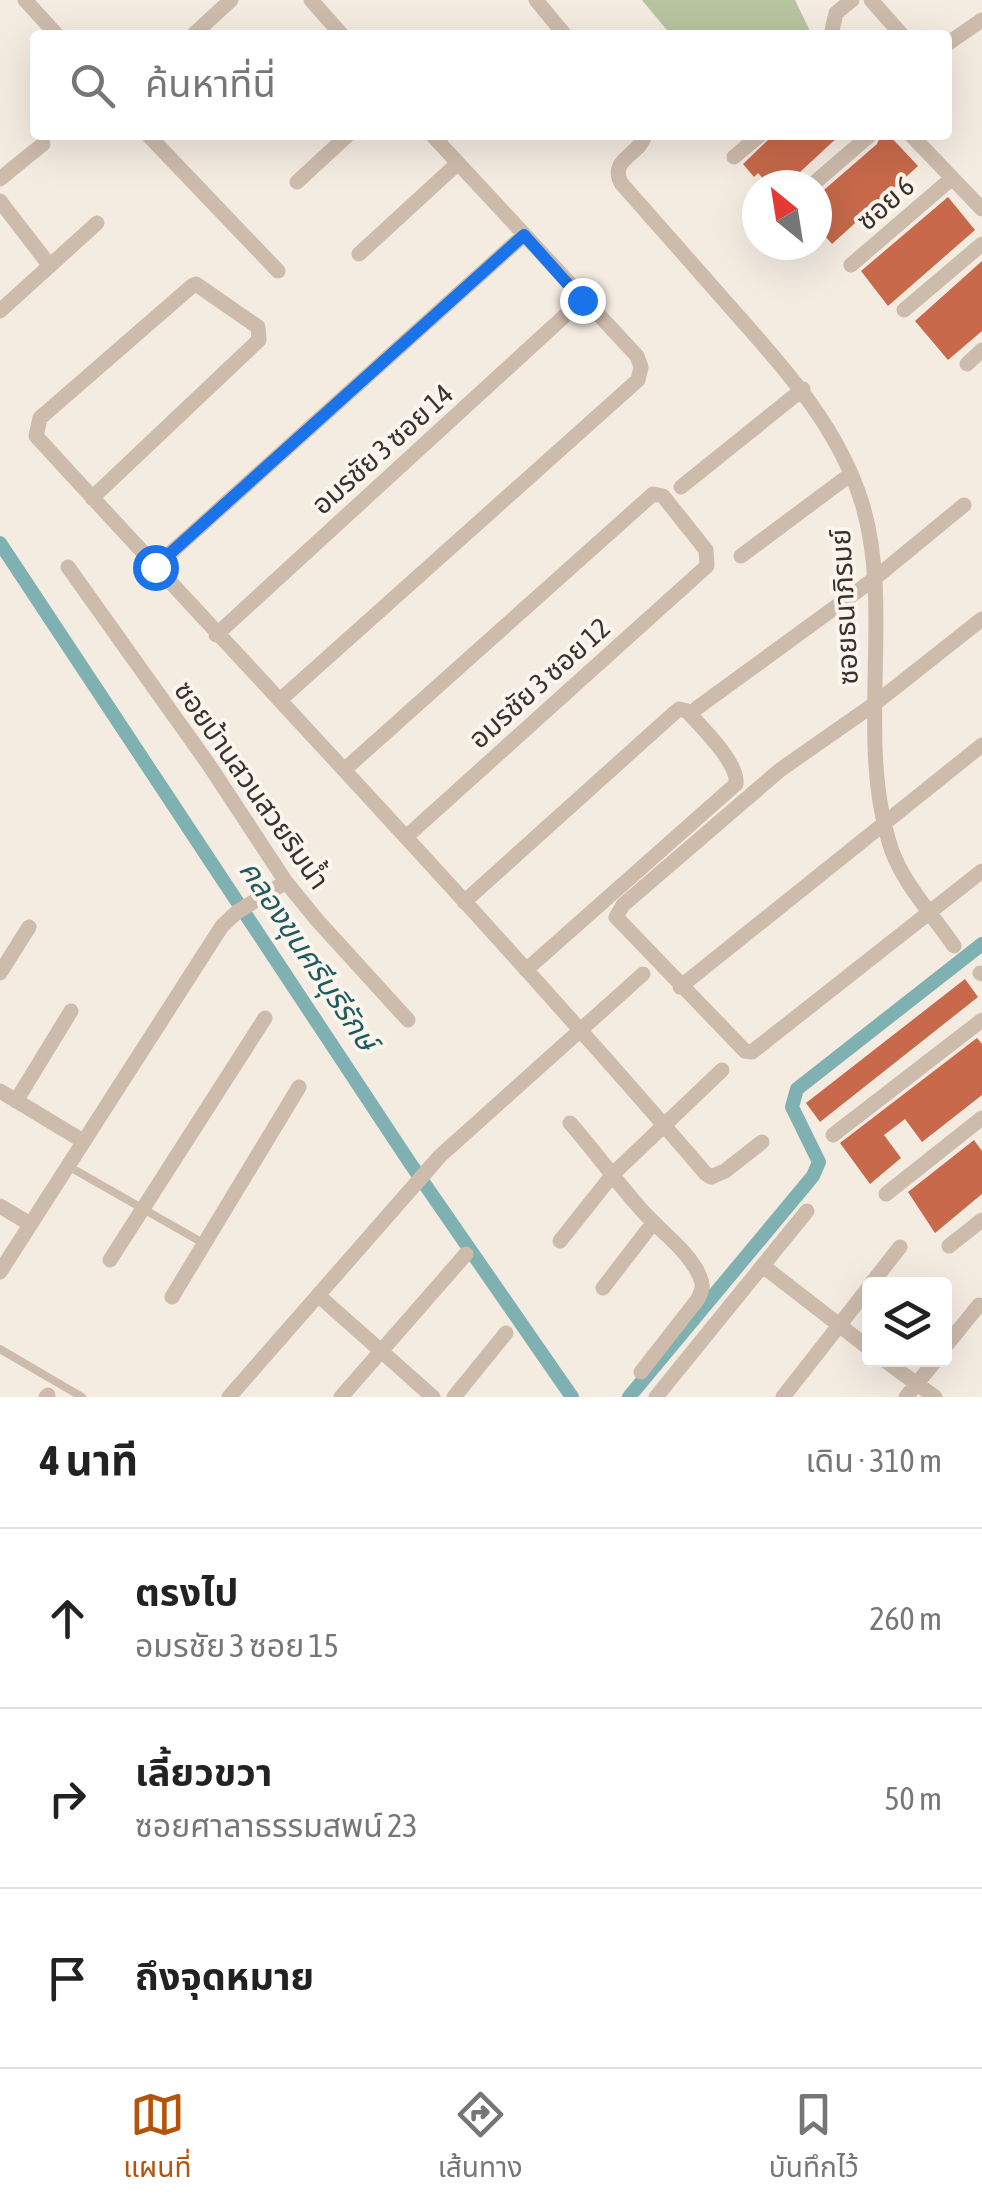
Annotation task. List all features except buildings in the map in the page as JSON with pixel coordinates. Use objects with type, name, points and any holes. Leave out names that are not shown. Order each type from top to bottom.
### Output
[{"type":"street","points":[[25,0],[52,30]]},
{"type":"street","points":[[198,30],[231,0]]},
{"type":"street","points":[[310,0],[334,30]]},
{"type":"street","points":[[536,0],[561,30]]},
{"type":"street","points":[[833,30],[836,13],[852,0]]},
{"type":"street","points":[[871,0],[898,30]]},
{"type":"street","points":[[952,41],[982,20]]},
{"type":"street","points":[[153,140],[278,270]]},
{"type":"street","points":[[297,182],[343,140]]},
{"type":"street","points":[[280,700],[638,380],[641,367],[637,356],[436,140]]},
{"type":"street","name":"ซอยธนาภิรมย์","points":[[644,140],[618,165],[616,174],[621,183],[803,389],[850,474],[870,534],[874,579],[873,705],[884,824],[900,870],[954,946]]},
{"type":"street","points":[[734,157],[754,140]]},
{"type":"street","points":[[829,170],[864,140]]},
{"type":"street","points":[[916,140],[982,209]]},
{"type":"street","points":[[0,180],[43,144]]},
{"type":"street","points":[[359,254],[457,164]]},
{"type":"street","name":"ซอย 6","points":[[851,265],[951,179]]},
{"type":"street","points":[[0,201],[50,266]]},
{"type":"street","points":[[0,311],[97,223]]},
{"type":"street","points":[[155,567],[524,235]]},
{"type":"street","points":[[904,310],[982,244]]},
{"type":"street","points":[[92,498],[258,340],[258,328],[196,284],[40,418],[36,436],[92,498],[155,567],[216,635],[406,837],[712,1177],[762,1142]]},
{"type":"street","name":"อมรชัย 3 ซอย 14","points":[[216,635],[582,300]]},
{"type":"street","points":[[967,364],[982,350]]},
{"type":"street","points":[[681,488],[803,389]]},
{"type":"street","points":[[741,556],[850,474]]},
{"type":"street","name":"อมรชัย 3 ซอย 12","points":[[344,770],[653,494],[663,496],[706,550],[707,566],[406,837]]},
{"type":"street","points":[[697,708],[874,579],[964,504]]},
{"type":"street","name":"ซอยบ้านสวนสวยริมน้ำ","points":[[68,567],[207,762],[286,882],[408,1020]]},
{"type":"street","points":[[982,619],[873,705],[780,770],[619,908],[618,922],[680,988],[745,1051],[752,1052],[982,871]]},
{"type":"street","points":[[464,902],[679,709],[687,710],[732,765],[738,778],[736,784],[526,970]]},
{"type":"street","points":[[680,988],[982,745]]},
{"type":"street","points":[[0,1272],[208,946],[237,912],[286,882]]},
{"type":"street","points":[[0,973],[28,927]]},
{"type":"street","points":[[230,1397],[440,1156],[643,974]]},
{"type":"street","points":[[16,1101],[71,1011]]},
{"type":"street","points":[[110,1260],[265,1018]]},
{"type":"street","points":[[833,1134],[982,1020]]},
{"type":"street","points":[[560,1241],[614,1173],[722,1070]]},
{"type":"street","points":[[172,1297],[299,1087]]},
{"type":"street","points":[[0,1091],[83,1141]]},
{"type":"street","points":[[886,1194],[982,1118]]},
{"type":"street","points":[[570,1124],[699,1274],[703,1288],[641,1372]]},
{"type":"street","points":[[0,1206],[30,1224]]},
{"type":"street","points":[[656,1397],[807,1211]]},
{"type":"street","points":[[948,1246],[982,1220]]},
{"type":"street","points":[[603,1288],[653,1223]]},
{"type":"street","points":[[876,1277],[900,1247]]},
{"type":"street","points":[[341,1397],[466,1254]]},
{"type":"street","points":[[762,1266],[862,1343]]},
{"type":"street","points":[[783,1397],[862,1295]]},
{"type":"street","points":[[318,1296],[433,1397]]},
{"type":"street","points":[[952,1338],[979,1305]]},
{"type":"street","points":[[454,1397],[506,1333]]},
{"type":"street","points":[[890,1367],[911,1390],[934,1397]]},
{"type":"street","points":[[911,1390],[930,1367]]},
{"type":"lane","points":[[68,1166],[203,1243]]},
{"type":"lane","points":[[0,1349],[82,1397]]},
{"type":"green space","points":[[642,0],[795,0],[810,30],[667,30]]},
{"type":"waterway","name":"คลองขุนศรีบุรีรักษ์","points":[[0,543],[410,1163],[572,1397]]},
{"type":"waterway","points":[[629,1397],[813,1176],[819,1162],[792,1107],[797,1089],[982,944]]},
{"type":"route","points":[[155,567],[524,235],[582,300]]}]
